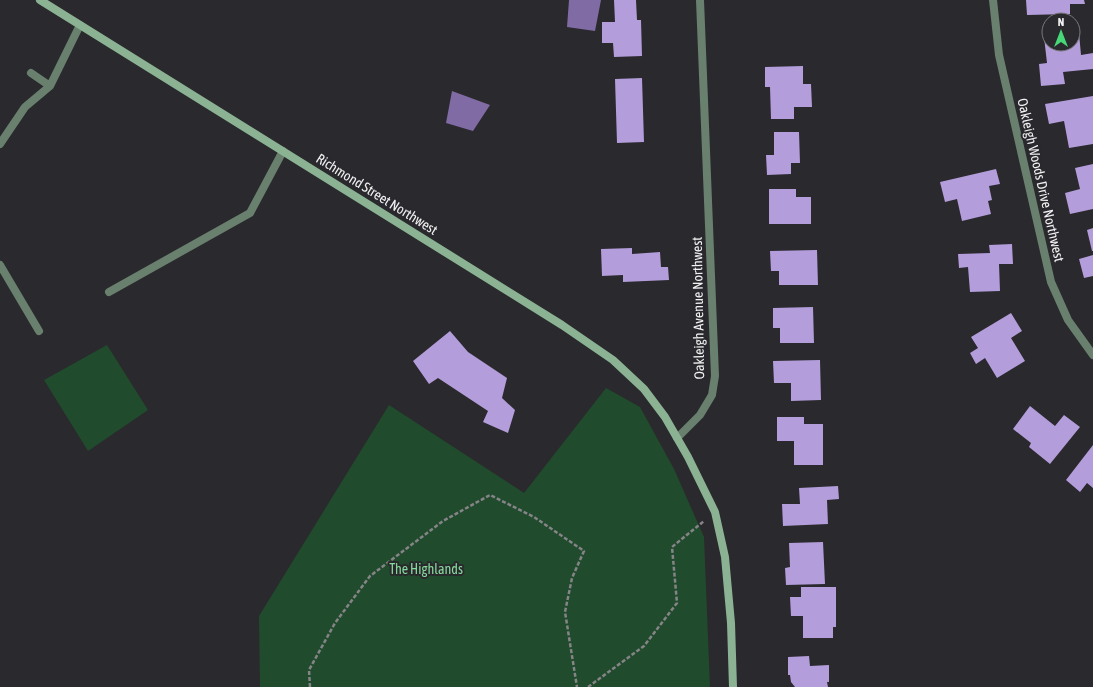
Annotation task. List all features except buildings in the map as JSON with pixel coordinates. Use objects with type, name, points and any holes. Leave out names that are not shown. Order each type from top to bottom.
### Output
[{"type":"street","name":"Richmond Street Northwest","points":[[40,0],[556,320],[613,360],[644,389],[665,417],[677,438]]},
{"type":"street","name":"Oakleigh Avenue Northwest","points":[[677,438],[700,415],[712,396],[715,376],[700,0]]},
{"type":"street","name":"Oakleigh Woods Drive Northwest","points":[[993,0],[999,55],[1051,282],[1068,320],[1093,355]]},
{"type":"street","points":[[0,144],[25,107],[50,86],[80,25]]},
{"type":"street","points":[[31,73],[50,86]]},
{"type":"street","points":[[109,292],[250,213],[283,151]]},
{"type":"street","points":[[0,265],[39,331]]},
{"type":"street","points":[[677,438],[715,512],[725,557],[731,623],[733,687]]},
{"type":"path","points":[[310,687],[309,670],[335,624],[370,576],[443,521],[490,495],[534,517],[584,551],[572,578],[565,612],[578,687]]},
{"type":"path","points":[[588,687],[644,646],[676,603],[672,546],[715,512]]},
{"type":"green space","points":[[107,345],[148,410],[88,451],[44,380]]},
{"type":"green space","name":"The Highlands","points":[[606,388],[640,407],[674,469],[704,537],[710,687],[260,687],[259,616],[389,405],[524,493]]},
{"type":"shaded area","points":[[569,0],[601,0],[595,31],[567,27]]},
{"type":"shaded area","points":[[452,91],[490,105],[473,131],[446,123]]}]
